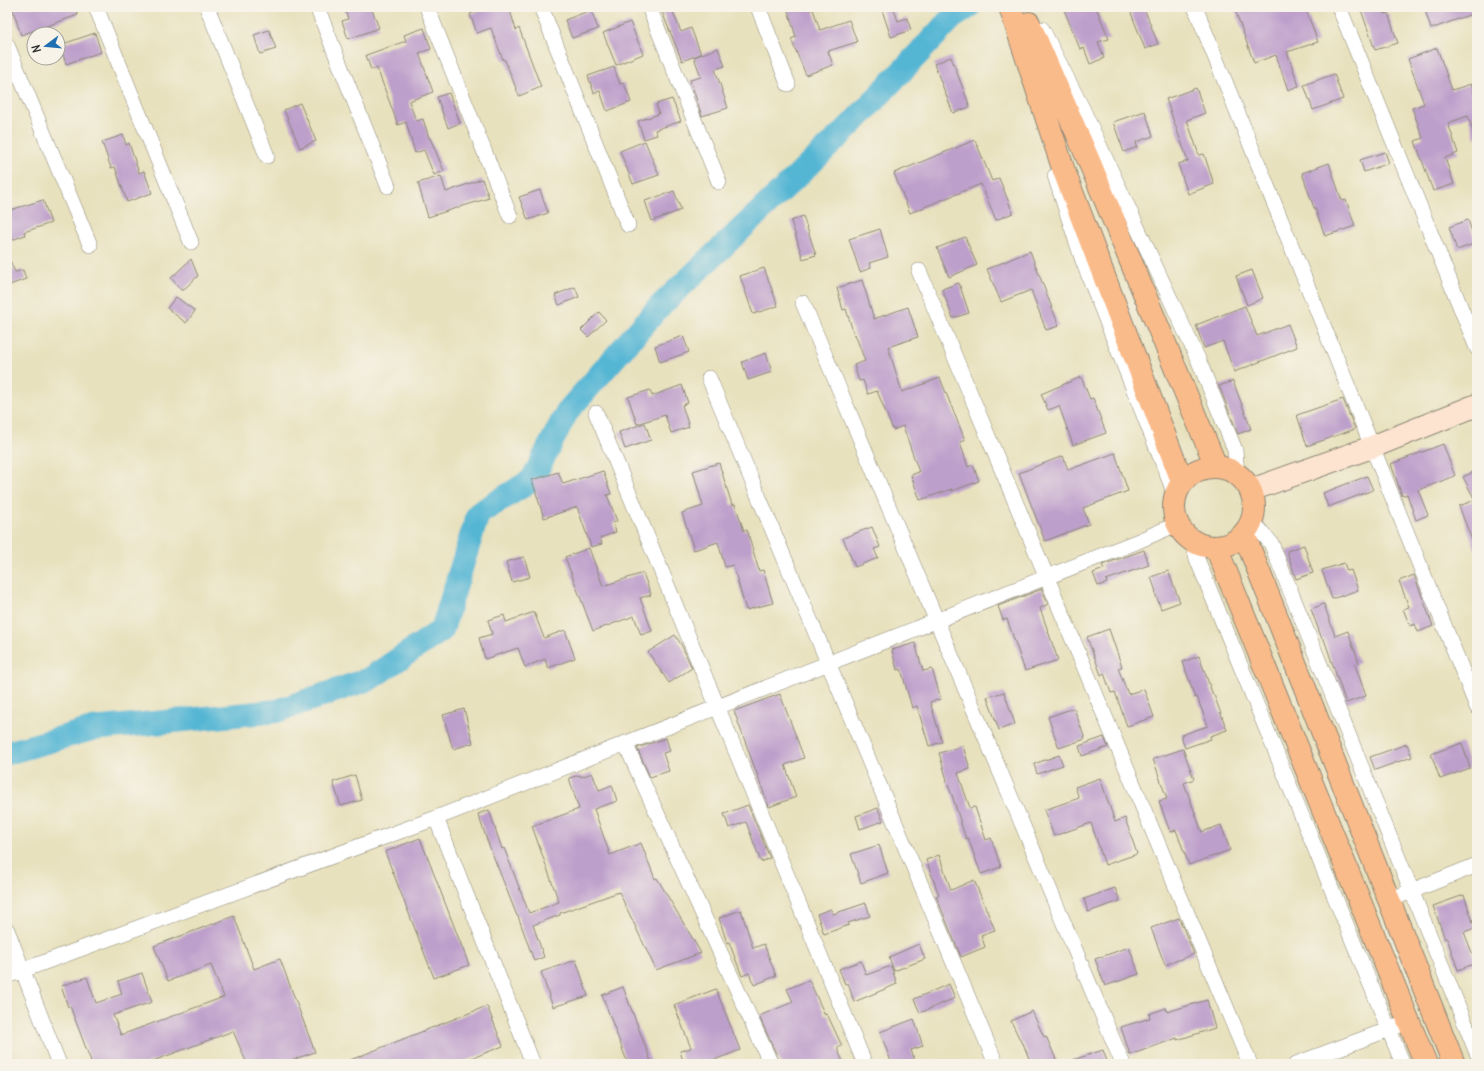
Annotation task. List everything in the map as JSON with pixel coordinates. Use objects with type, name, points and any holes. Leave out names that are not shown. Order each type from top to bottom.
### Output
[{"type":"main road","points":[[1010,7],[1024,21],[1092,168],[1216,466]]},
{"type":"main road","points":[[1024,21],[1064,171],[1179,487]]},
{"type":"main road","points":[[1251,490],[1372,447],[1477,405]]},
{"type":"main road","points":[[1216,466],[1230,469],[1237,474],[1243,478],[1251,490],[1254,505],[1248,527],[1232,543],[1216,547],[1204,546],[1193,542],[1184,534],[1177,524],[1173,509],[1179,487],[1197,469],[1216,466]]},
{"type":"main road","points":[[1248,527],[1389,900],[1454,1064]]},
{"type":"main road","points":[[1216,547],[1426,1064]]},
{"type":"street","points":[[96,7],[191,242]]},
{"type":"street","points":[[207,7],[267,156]]},
{"type":"street","points":[[317,7],[388,186]]},
{"type":"street","points":[[426,7],[510,216]]},
{"type":"street","points":[[541,7],[628,225]]},
{"type":"street","points":[[649,7],[719,182]]},
{"type":"street","points":[[758,7],[788,84]]},
{"type":"street","points":[[1195,7],[1477,707]]},
{"type":"street","points":[[1339,7],[1477,348]]},
{"type":"street","points":[[1024,21],[1041,26],[1083,110],[1198,360],[1235,450],[1237,474]]},
{"type":"street","points":[[7,45],[90,245]]},
{"type":"street","points":[[918,271],[1250,1064]]},
{"type":"street","points":[[803,302],[1123,1064]]},
{"type":"street","points":[[709,378],[996,1064]]},
{"type":"street","points":[[596,413],[865,1064]]},
{"type":"street","points":[[7,976],[436,818],[1177,524]]},
{"type":"street","points":[[1248,527],[1271,543],[1477,1053]]},
{"type":"street","points":[[1193,542],[1197,558],[1403,1064]]},
{"type":"street","points":[[625,743],[771,1064]]},
{"type":"street","points":[[436,818],[533,1064]]},
{"type":"street","points":[[1389,900],[1477,865]]},
{"type":"street","points":[[7,930],[59,1064]]},
{"type":"street","points":[[1296,1064],[1409,1021]]},
{"type":"building","points":[[12,7],[75,7],[78,15],[47,26],[26,26],[26,33],[21,35]]},
{"type":"building","points":[[344,7],[371,7],[379,28],[348,39],[342,21],[348,19]]},
{"type":"building","points":[[490,7],[509,7],[516,30],[519,28],[541,87],[519,96],[491,28],[477,33],[470,14]]},
{"type":"building","points":[[660,7],[671,7],[681,32],[691,28],[701,54],[682,61]]},
{"type":"building","points":[[787,7],[808,7],[810,10],[813,9],[820,30],[849,20],[857,42],[828,51],[833,65],[806,75],[791,39],[796,37]]},
{"type":"building","points":[[881,7],[893,7],[898,21],[907,18],[911,30],[891,37]]},
{"type":"building","points":[[1063,7],[1096,7],[1109,39],[1098,42],[1104,58],[1090,64],[1084,48],[1080,49]]},
{"type":"building","points":[[1234,7],[1305,7],[1318,42],[1287,52],[1299,86],[1288,90],[1276,55],[1254,63]]},
{"type":"building","points":[[1360,7],[1382,7],[1385,14],[1388,13],[1398,43],[1375,50]]},
{"type":"building","points":[[1424,7],[1477,7],[1477,12],[1431,29]]},
{"type":"building","points":[[1144,8],[1158,44],[1145,49],[1131,13]]},
{"type":"building","points":[[591,10],[598,29],[572,38],[565,20]]},
{"type":"building","points":[[630,22],[643,54],[616,65],[603,33]]},
{"type":"building","points":[[424,28],[431,49],[419,53],[433,92],[409,101],[416,121],[423,119],[429,138],[444,171],[434,175],[424,150],[415,153],[406,122],[398,125],[377,68],[371,70],[366,55],[406,41],[404,35]]},
{"type":"building","points":[[269,30],[276,49],[260,54],[254,35]]},
{"type":"building","points":[[95,33],[101,52],[66,64],[66,43]]},
{"type":"building","points":[[718,48],[725,66],[715,69],[728,108],[702,116],[690,80],[701,77],[694,57]]},
{"type":"building","points":[[1437,48],[1452,90],[1471,84],[1477,102],[1477,138],[1475,138],[1468,116],[1448,123],[1458,153],[1445,158],[1454,184],[1433,191],[1415,141],[1423,138],[1412,108],[1424,104],[1408,59]]},
{"type":"building","points":[[951,57],[970,107],[953,113],[934,64]]},
{"type":"building","points":[[614,67],[620,84],[624,83],[631,102],[607,111],[600,91],[594,93],[588,76]]},
{"type":"building","points":[[1334,74],[1343,99],[1313,110],[1304,85]]},
{"type":"building","points":[[1196,88],[1205,113],[1187,120],[1199,155],[1204,154],[1214,184],[1188,194],[1178,164],[1188,161],[1166,99]]},
{"type":"building","points":[[449,93],[460,123],[448,128],[437,97]]},
{"type":"building","points":[[672,99],[681,121],[655,130],[657,135],[644,139],[638,121],[659,114],[656,104]]},
{"type":"building","points":[[300,103],[316,141],[300,148],[284,110]]},
{"type":"building","points":[[1145,111],[1153,136],[1136,142],[1137,147],[1124,152],[1113,122]]},
{"type":"building","points":[[123,135],[126,145],[129,143],[139,173],[144,171],[152,193],[127,202],[115,167],[111,168],[102,142]]},
{"type":"building","points":[[975,140],[992,181],[999,178],[1013,213],[996,220],[981,184],[910,213],[894,173]]},
{"type":"building","points":[[645,141],[659,175],[633,184],[620,151]]},
{"type":"building","points":[[1385,152],[1389,163],[1364,172],[1360,160]]},
{"type":"building","points":[[1329,163],[1342,201],[1346,200],[1355,226],[1325,236],[1302,173]]},
{"type":"building","points":[[441,176],[446,192],[482,179],[489,198],[428,217],[418,183]]},
{"type":"building","points":[[540,190],[548,213],[528,220],[519,197]]},
{"type":"building","points":[[674,191],[681,210],[652,221],[645,201]]},
{"type":"building","points":[[43,200],[51,223],[24,232],[25,235],[7,242],[7,211]]},
{"type":"building","points":[[803,216],[816,255],[803,259],[791,221]]},
{"type":"building","points":[[1468,220],[1476,243],[1457,250],[1449,227]]},
{"type":"building","points":[[880,229],[888,257],[869,263],[871,268],[860,272],[849,239]]},
{"type":"building","points":[[965,237],[977,265],[949,277],[937,248]]},
{"type":"building","points":[[1030,251],[1059,326],[1046,330],[1031,290],[1001,302],[987,269]]},
{"type":"building","points":[[7,254],[15,272],[23,270],[26,279],[7,286]]},
{"type":"building","points":[[191,259],[198,276],[182,291],[171,278]]},
{"type":"building","points":[[764,268],[778,306],[753,314],[740,276]]},
{"type":"building","points":[[1252,270],[1263,298],[1247,305],[1236,276]]},
{"type":"building","points":[[862,280],[874,319],[908,307],[918,337],[888,347],[902,392],[940,378],[965,440],[960,442],[968,467],[973,465],[979,481],[952,491],[952,489],[920,500],[911,475],[919,472],[903,426],[893,430],[877,391],[868,394],[863,380],[859,381],[854,365],[865,361],[855,334],[854,335],[846,309],[843,310],[837,288]]},
{"type":"building","points":[[959,283],[969,313],[953,318],[942,289]]},
{"type":"building","points":[[575,287],[579,297],[559,305],[555,295]]},
{"type":"building","points":[[176,297],[195,311],[186,323],[167,308]]},
{"type":"building","points":[[1245,306],[1257,336],[1288,324],[1297,347],[1234,372],[1223,341],[1204,348],[1196,325]]},
{"type":"building","points":[[599,312],[606,320],[588,337],[581,330]]},
{"type":"building","points":[[683,336],[689,352],[660,362],[655,346]]},
{"type":"building","points":[[766,353],[772,372],[748,380],[742,362]]},
{"type":"building","points":[[1081,377],[1090,399],[1093,398],[1106,433],[1073,445],[1059,406],[1048,410],[1041,394]]},
{"type":"building","points":[[1233,381],[1251,429],[1238,434],[1219,386]]},
{"type":"building","points":[[682,385],[688,403],[682,405],[689,427],[671,433],[665,415],[637,424],[628,397],[650,390],[652,396]]},
{"type":"building","points":[[1343,399],[1355,429],[1307,446],[1297,415]]},
{"type":"building","points":[[645,423],[651,440],[625,449],[619,432]]},
{"type":"building","points":[[1443,444],[1455,476],[1418,490],[1428,515],[1416,520],[1407,494],[1402,496],[1391,464]]},
{"type":"building","points":[[1115,453],[1128,491],[1083,508],[1089,524],[1045,541],[1019,473],[1063,456],[1068,470]]},
{"type":"building","points":[[719,463],[732,505],[735,504],[744,531],[747,530],[759,571],[763,570],[773,603],[746,610],[733,565],[725,567],[718,542],[694,550],[682,513],[703,506],[693,471]]},
{"type":"building","points":[[1477,470],[1476,551],[1459,506],[1475,500],[1463,477]]},
{"type":"building","points":[[603,471],[611,494],[607,495],[617,521],[613,523],[616,532],[600,538],[602,544],[591,547],[577,507],[544,518],[532,480],[558,472],[563,484]]},
{"type":"building","points":[[1367,476],[1373,490],[1328,507],[1323,493]]},
{"type":"building","points":[[872,527],[880,547],[874,549],[878,558],[855,567],[843,538]]},
{"type":"building","points":[[1304,545],[1313,573],[1296,579],[1287,551]]},
{"type":"building","points":[[589,548],[603,586],[643,573],[651,595],[640,598],[652,631],[641,635],[634,616],[593,631],[565,557]]},
{"type":"building","points":[[1144,550],[1149,565],[1106,580],[1107,583],[1098,586],[1093,573],[1104,569],[1102,565]]},
{"type":"building","points":[[524,557],[530,577],[512,582],[506,562]]},
{"type":"building","points":[[1344,563],[1347,571],[1351,570],[1358,590],[1332,599],[1322,570]]},
{"type":"building","points":[[1168,571],[1180,602],[1161,609],[1151,577]]},
{"type":"building","points":[[1414,575],[1433,626],[1418,632],[1415,624],[1410,626],[1403,609],[1409,607],[1399,581]]},
{"type":"building","points":[[1042,589],[1048,604],[1040,608],[1058,660],[1025,671],[1007,619],[1003,620],[998,606]]},
{"type":"building","points":[[1324,604],[1335,636],[1348,631],[1359,663],[1355,665],[1366,696],[1346,703],[1324,639],[1322,639],[1311,609]]},
{"type":"building","points":[[534,612],[544,638],[565,630],[575,658],[548,668],[545,659],[525,667],[518,648],[485,659],[479,638],[492,634],[488,620],[504,615],[506,622]]},
{"type":"building","points":[[1109,629],[1122,667],[1118,668],[1128,694],[1144,689],[1154,717],[1127,726],[1115,692],[1111,693],[1104,673],[1101,675],[1087,637]]},
{"type":"building","points":[[675,635],[692,668],[669,683],[648,652]]},
{"type":"building","points":[[915,643],[923,671],[932,669],[941,699],[930,702],[942,742],[929,746],[917,706],[912,708],[901,669],[897,670],[892,650]]},
{"type":"building","points":[[1199,656],[1227,730],[1210,736],[1211,739],[1185,748],[1181,735],[1208,726],[1197,697],[1195,698],[1183,662]]},
{"type":"building","points":[[1004,692],[1015,724],[999,730],[987,697]]},
{"type":"building","points":[[780,694],[804,758],[785,765],[796,797],[769,807],[734,711]]},
{"type":"building","points":[[1074,708],[1085,739],[1059,748],[1048,717]]},
{"type":"building","points":[[464,709],[473,743],[453,749],[443,715]]},
{"type":"building","points":[[1104,737],[1108,747],[1082,756],[1079,746]]},
{"type":"building","points":[[666,738],[670,751],[663,753],[669,771],[650,777],[637,748]]},
{"type":"building","points":[[1462,743],[1470,768],[1440,779],[1431,754]]},
{"type":"building","points":[[1407,744],[1412,757],[1375,770],[1370,757]]},
{"type":"building","points":[[963,746],[970,769],[958,773],[970,808],[975,807],[986,840],[991,838],[1001,867],[981,874],[968,838],[966,839],[946,781],[947,780],[939,753]]},
{"type":"building","points":[[1183,749],[1194,779],[1184,783],[1202,832],[1221,825],[1230,850],[1189,865],[1176,830],[1170,832],[1159,801],[1167,799],[1153,759]]},
{"type":"building","points":[[1059,755],[1063,765],[1037,774],[1034,764]]},
{"type":"building","points":[[592,773],[599,790],[612,785],[617,801],[594,809],[610,855],[641,843],[655,879],[657,878],[701,953],[656,970],[619,892],[560,913],[560,915],[533,925],[544,957],[534,961],[478,814],[489,810],[502,849],[504,848],[529,913],[559,902],[532,826],[579,809],[569,778],[580,775],[581,777]]},
{"type":"building","points":[[355,775],[362,800],[341,806],[333,782]]},
{"type":"building","points":[[1100,778],[1115,822],[1125,818],[1137,854],[1105,865],[1091,823],[1054,836],[1044,810],[1079,798],[1075,787]]},
{"type":"building","points":[[748,805],[770,858],[761,862],[746,822],[729,828],[724,814]]},
{"type":"building","points":[[878,808],[883,821],[860,829],[856,816]]},
{"type":"building","points":[[420,838],[469,965],[434,978],[385,852]]},
{"type":"building","points":[[879,845],[888,873],[861,883],[851,854]]},
{"type":"building","points":[[939,855],[951,890],[974,880],[995,930],[981,935],[985,947],[961,957],[936,896],[939,895],[926,860]]},
{"type":"building","points":[[1115,888],[1120,901],[1088,912],[1084,899]]},
{"type":"building","points":[[1464,895],[1475,928],[1464,932],[1476,963],[1458,970],[1447,938],[1445,939],[1433,906]]},
{"type":"building","points":[[866,903],[870,916],[848,923],[849,925],[824,934],[817,914],[831,909],[833,914]]},
{"type":"building","points":[[741,910],[753,948],[764,944],[776,976],[754,985],[749,973],[742,976],[729,942],[727,943],[719,918]]},
{"type":"building","points":[[234,916],[254,969],[280,959],[315,1052],[289,1061],[290,1064],[247,1064],[233,1031],[145,1064],[92,1064],[70,1006],[68,1007],[61,986],[87,977],[96,1003],[122,994],[118,981],[142,973],[152,1002],[113,1015],[121,1035],[224,997],[211,965],[168,981],[154,946]]},
{"type":"building","points":[[1179,918],[1194,954],[1165,965],[1151,928]]},
{"type":"building","points":[[919,944],[925,959],[894,971],[889,957]]},
{"type":"building","points":[[1129,947],[1139,974],[1105,986],[1095,959]]},
{"type":"building","points":[[576,960],[588,996],[553,1007],[541,972]]},
{"type":"building","points":[[861,961],[866,975],[891,966],[897,984],[854,1002],[848,983],[845,984],[839,969]]},
{"type":"building","points":[[809,980],[825,1015],[827,1014],[842,1046],[837,1048],[844,1064],[781,1064],[759,1016],[793,1002],[787,989]]},
{"type":"building","points":[[949,984],[955,998],[920,1013],[914,999]]},
{"type":"building","points":[[623,987],[652,1064],[628,1064],[602,995]]},
{"type":"building","points":[[716,989],[740,1050],[704,1064],[684,1064],[680,1051],[691,1048],[674,1005]]},
{"type":"building","points":[[1207,1000],[1215,1028],[1177,1040],[1177,1038],[1130,1055],[1121,1027],[1150,1018],[1149,1014],[1166,1008],[1167,1012]]},
{"type":"building","points":[[487,1006],[503,1046],[457,1064],[340,1064]]},
{"type":"building","points":[[1032,1011],[1044,1037],[1046,1036],[1058,1064],[1031,1064],[1023,1043],[1022,1044],[1011,1021]]},
{"type":"building","points":[[914,1019],[923,1046],[911,1050],[916,1064],[892,1064],[880,1032]]},
{"type":"building","points":[[1103,1050],[1108,1064],[1067,1064],[1067,1062]]},
{"type":"waterway","points":[[7,753],[92,729],[277,711],[369,679],[442,630],[478,514],[532,480],[567,412],[659,307],[850,126],[952,18],[969,7]]}]
